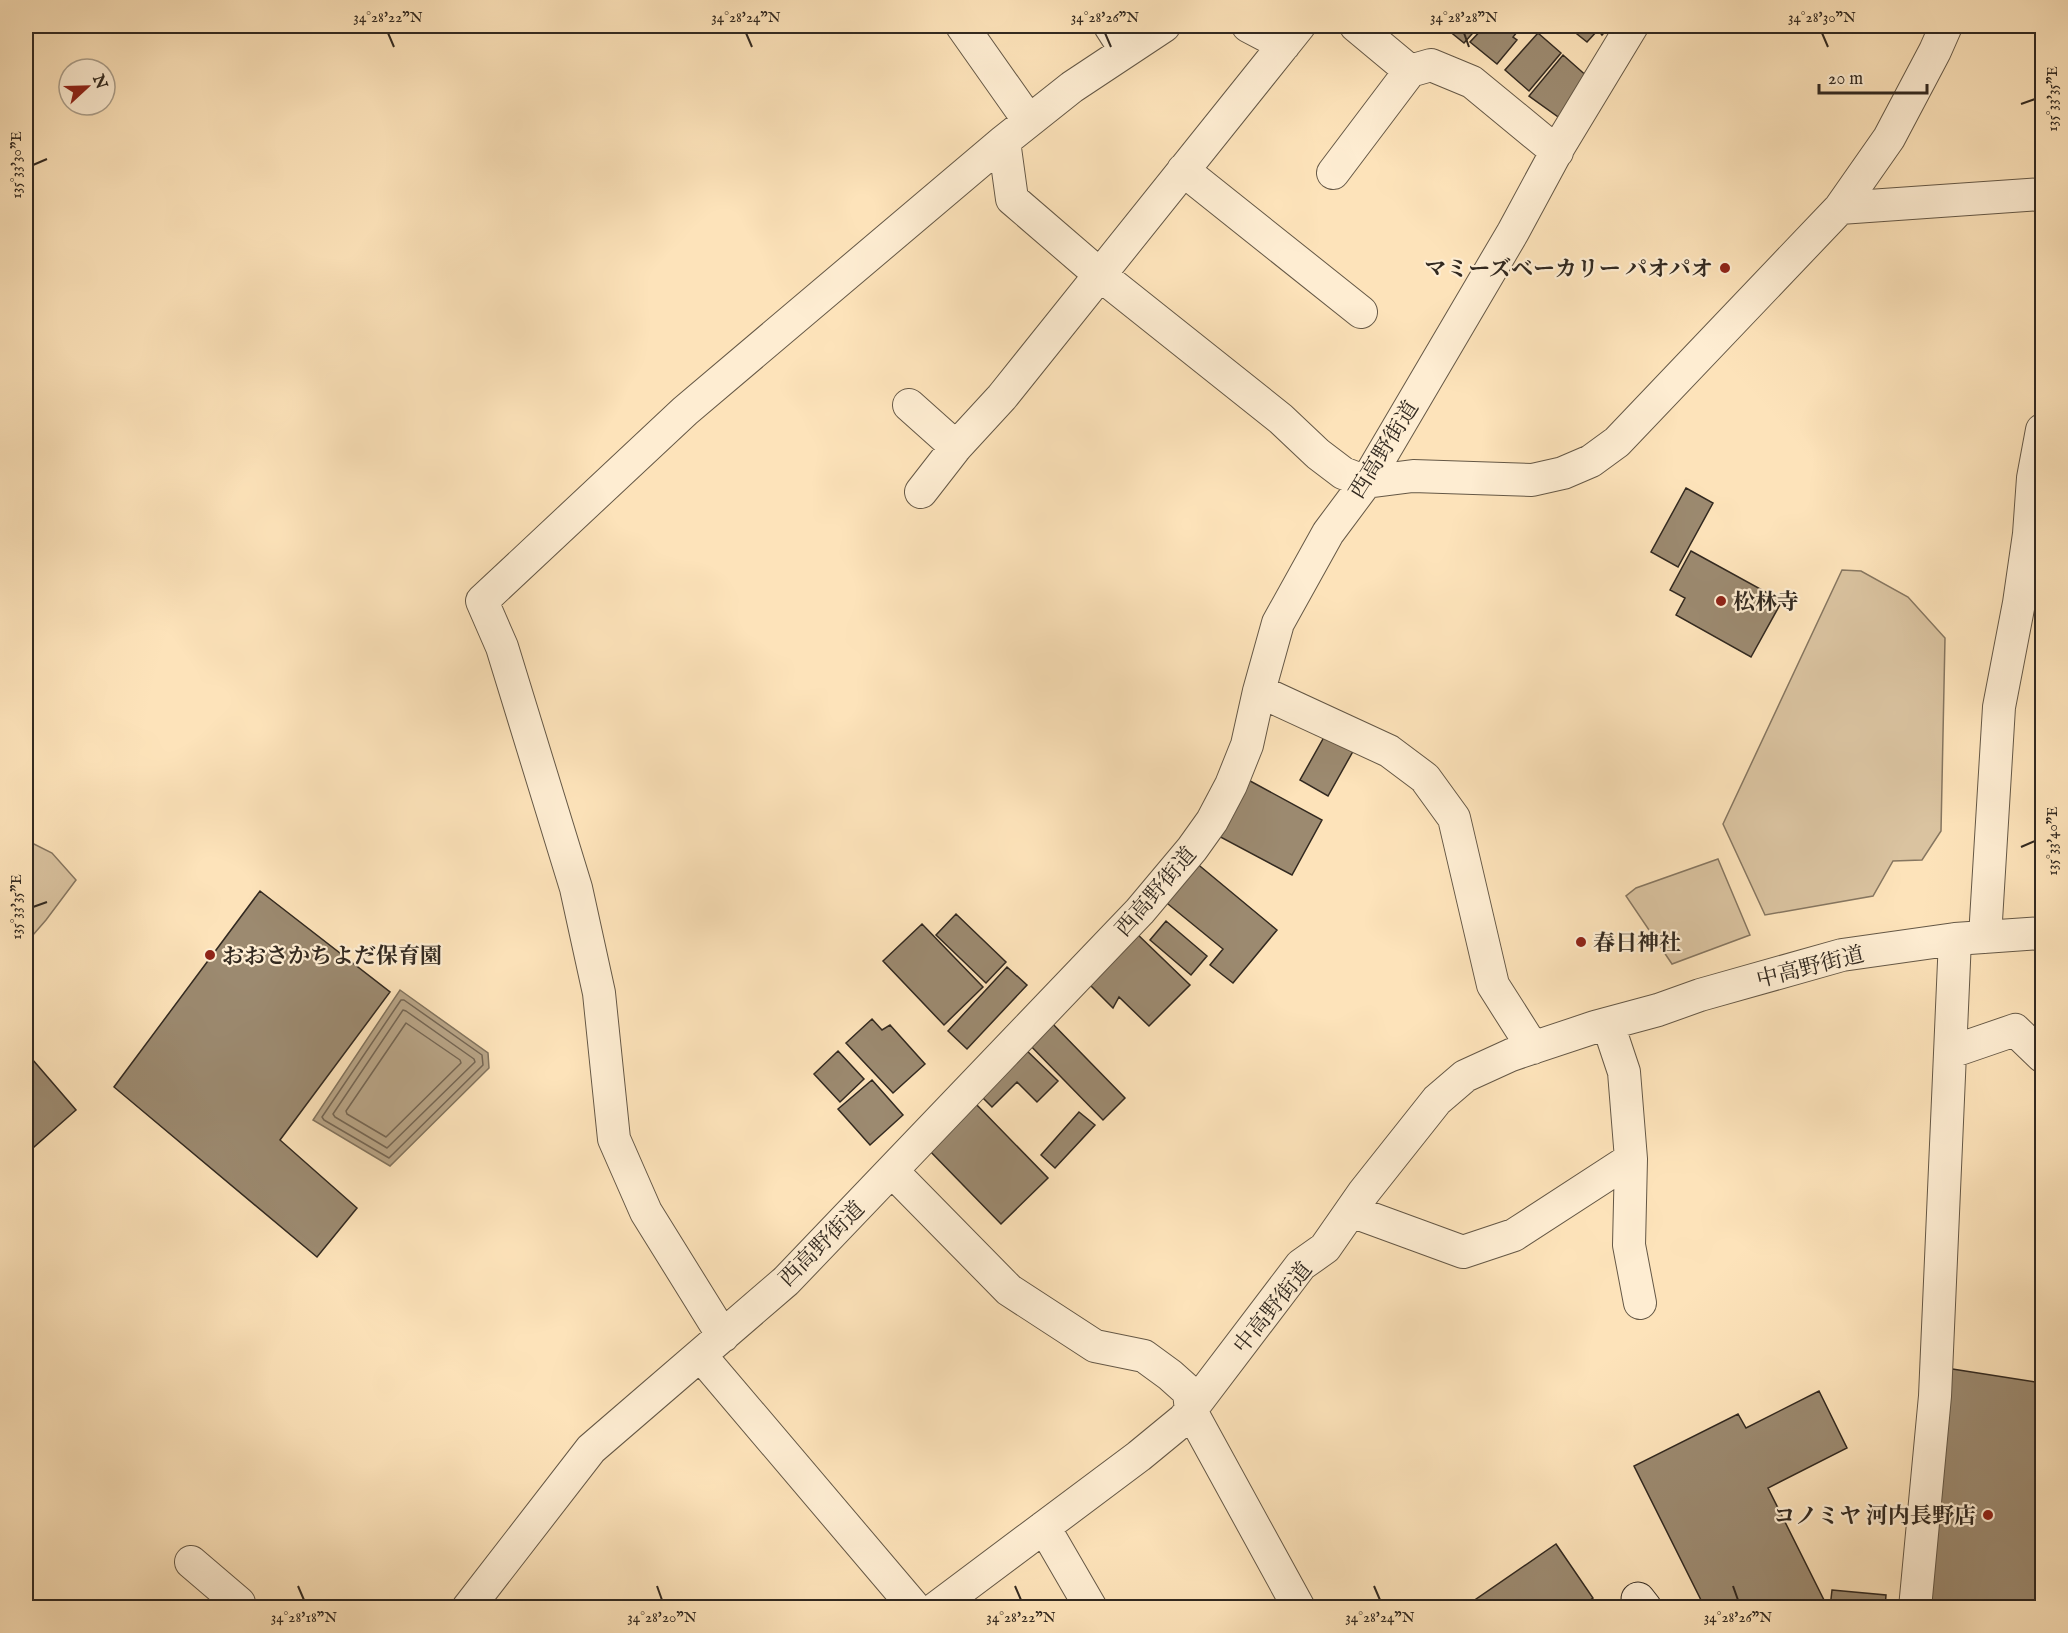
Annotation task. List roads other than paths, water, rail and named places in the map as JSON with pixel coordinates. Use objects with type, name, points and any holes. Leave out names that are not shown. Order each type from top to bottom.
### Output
[{"type":"street","points":[[962,26],[1029,121]]},
{"type":"street","points":[[915,1608],[712,1346],[646,1212],[614,1139],[599,993],[576,888],[502,647],[482,601],[685,411],[1004,141],[1072,87],[1118,38],[1164,26]]},
{"type":"street","points":[[921,492],[956,447],[1002,397],[1291,35],[1248,26]]},
{"type":"street","points":[[1356,26],[1410,71]]},
{"type":"street","name":"西高野街道","points":[[468,1608],[591,1449],[786,1281],[1140,911],[1192,849],[1232,785],[1247,745],[1278,622],[1328,533],[1366,482],[1632,26]]},
{"type":"street","points":[[1004,141],[1012,199],[1099,274],[1281,419],[1318,454],[1343,473],[1366,482],[1413,476],[1532,480],[1563,473],[1591,461],[1617,442],[1840,208],[1889,138],[1946,26]]},
{"type":"street","points":[[1333,173],[1410,71],[1431,65],[1472,82],[1557,152]]},
{"type":"street","points":[[1183,170],[1361,312]]},
{"type":"street","points":[[1840,208],[2043,194]]},
{"type":"street","points":[[909,405],[956,447]]},
{"type":"street","points":[[1915,1608],[1935,1396],[1951,1052],[1970,938],[1999,707],[2019,603],[2029,534],[2033,478],[2043,430]]},
{"type":"street","points":[[1259,691],[1389,751],[1425,778],[1454,818],[1493,985],[1533,1048]]},
{"type":"street","name":"中高野街道","points":[[936,1608],[1139,1456],[1184,1419],[1301,1265],[1325,1248],[1437,1100],[1465,1076],[1511,1055],[1700,995],[1842,955],[1970,938],[2043,933]]},
{"type":"street","points":[[1608,1024],[1624,1072],[1631,1159],[1629,1245],[1640,1304]]},
{"type":"street","points":[[1951,1052],[2015,1030],[2043,1056]]},
{"type":"street","points":[[1351,1211],[1463,1252],[1514,1235],[1631,1159]]},
{"type":"street","points":[[892,1171],[1009,1290],[1095,1346],[1144,1356],[1189,1392],[1191,1411],[1299,1608]]},
{"type":"street","points":[[1044,1527],[1091,1608]]},
{"type":"street","points":[[191,1562],[239,1604],[235,1608]]},
{"type":"water","points":[[400,990],[488,1053],[489,1068],[390,1166],[313,1120]]},
{"type":"place","name":"マミーズベーカリー パオパオ","points":[[1725,268]]},
{"type":"place","name":"松林寺","points":[[1721,601]]},
{"type":"place","name":"春日神社","points":[[1581,942]]},
{"type":"place","name":"おおさかちよだ保育園","points":[[210,955]]},
{"type":"place","name":"コノミヤ 河内長野店","points":[[1988,1515]]}]
